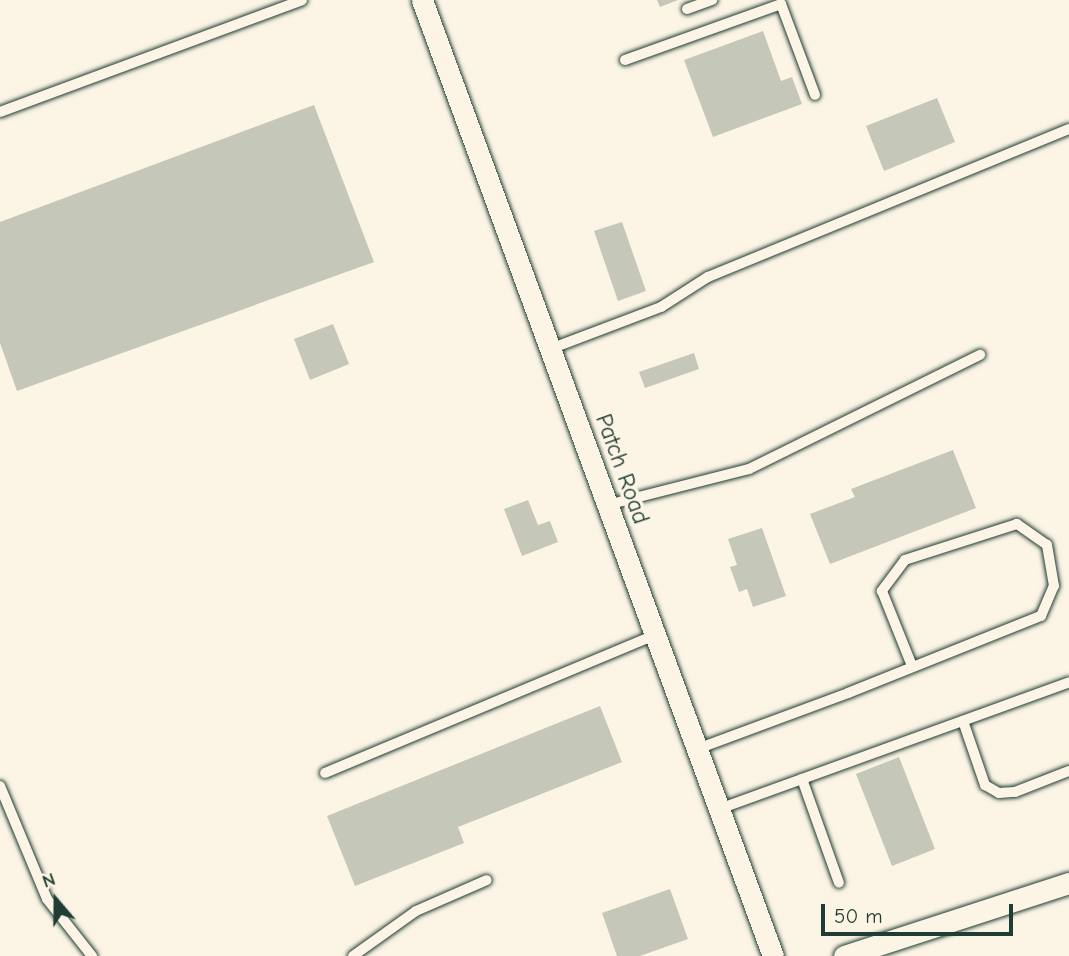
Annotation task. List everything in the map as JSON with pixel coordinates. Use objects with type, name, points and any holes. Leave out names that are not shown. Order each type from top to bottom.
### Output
[{"type":"street","name":"Patch Road","points":[[422,0],[772,956]]},
{"type":"street","points":[[844,956],[1069,883]]},
{"type":"lane","points":[[0,113],[302,0]]},
{"type":"lane","points":[[687,9],[712,0]]},
{"type":"lane","points":[[625,60],[780,4],[815,95]]},
{"type":"lane","points":[[550,349],[661,307],[708,276],[1069,129]]},
{"type":"lane","points":[[607,505],[749,469],[980,355]]},
{"type":"lane","points":[[697,749],[912,666],[1041,616],[1054,586],[1047,545],[1017,524],[905,560],[882,591],[912,666]]},
{"type":"lane","points":[[325,773],[655,635]]},
{"type":"lane","points":[[719,809],[1069,682]]},
{"type":"lane","points":[[963,721],[985,785],[999,793],[1015,792],[1069,771]]},
{"type":"lane","points":[[802,779],[839,883]]},
{"type":"lane","points":[[0,786],[47,899],[92,956]]},
{"type":"lane","points":[[353,956],[416,911],[487,880]]},
{"type":"building","points":[[657,0],[678,0],[660,7]]},
{"type":"building","points":[[763,31],[781,81],[792,77],[802,104],[713,137],[684,60]]},
{"type":"building","points":[[937,98],[955,142],[884,171],[866,126]]},
{"type":"building","points":[[314,105],[374,262],[17,391],[0,343],[0,222]]},
{"type":"building","points":[[622,222],[646,291],[618,301],[594,231]]},
{"type":"building","points":[[333,324],[349,364],[310,380],[294,339]]},
{"type":"building","points":[[694,353],[699,369],[645,388],[639,372]]},
{"type":"building","points":[[953,450],[976,508],[830,564],[810,514],[855,497],[851,489]]},
{"type":"building","points":[[528,500],[538,525],[550,521],[558,542],[522,556],[504,509]]},
{"type":"building","points":[[762,528],[786,596],[753,607],[747,589],[739,592],[730,567],[737,565],[728,539]]},
{"type":"building","points":[[600,706],[622,762],[458,827],[464,843],[355,886],[327,816]]},
{"type":"building","points":[[899,757],[935,849],[892,866],[856,774]]},
{"type":"building","points":[[670,889],[688,939],[640,956],[617,956],[602,913]]}]
